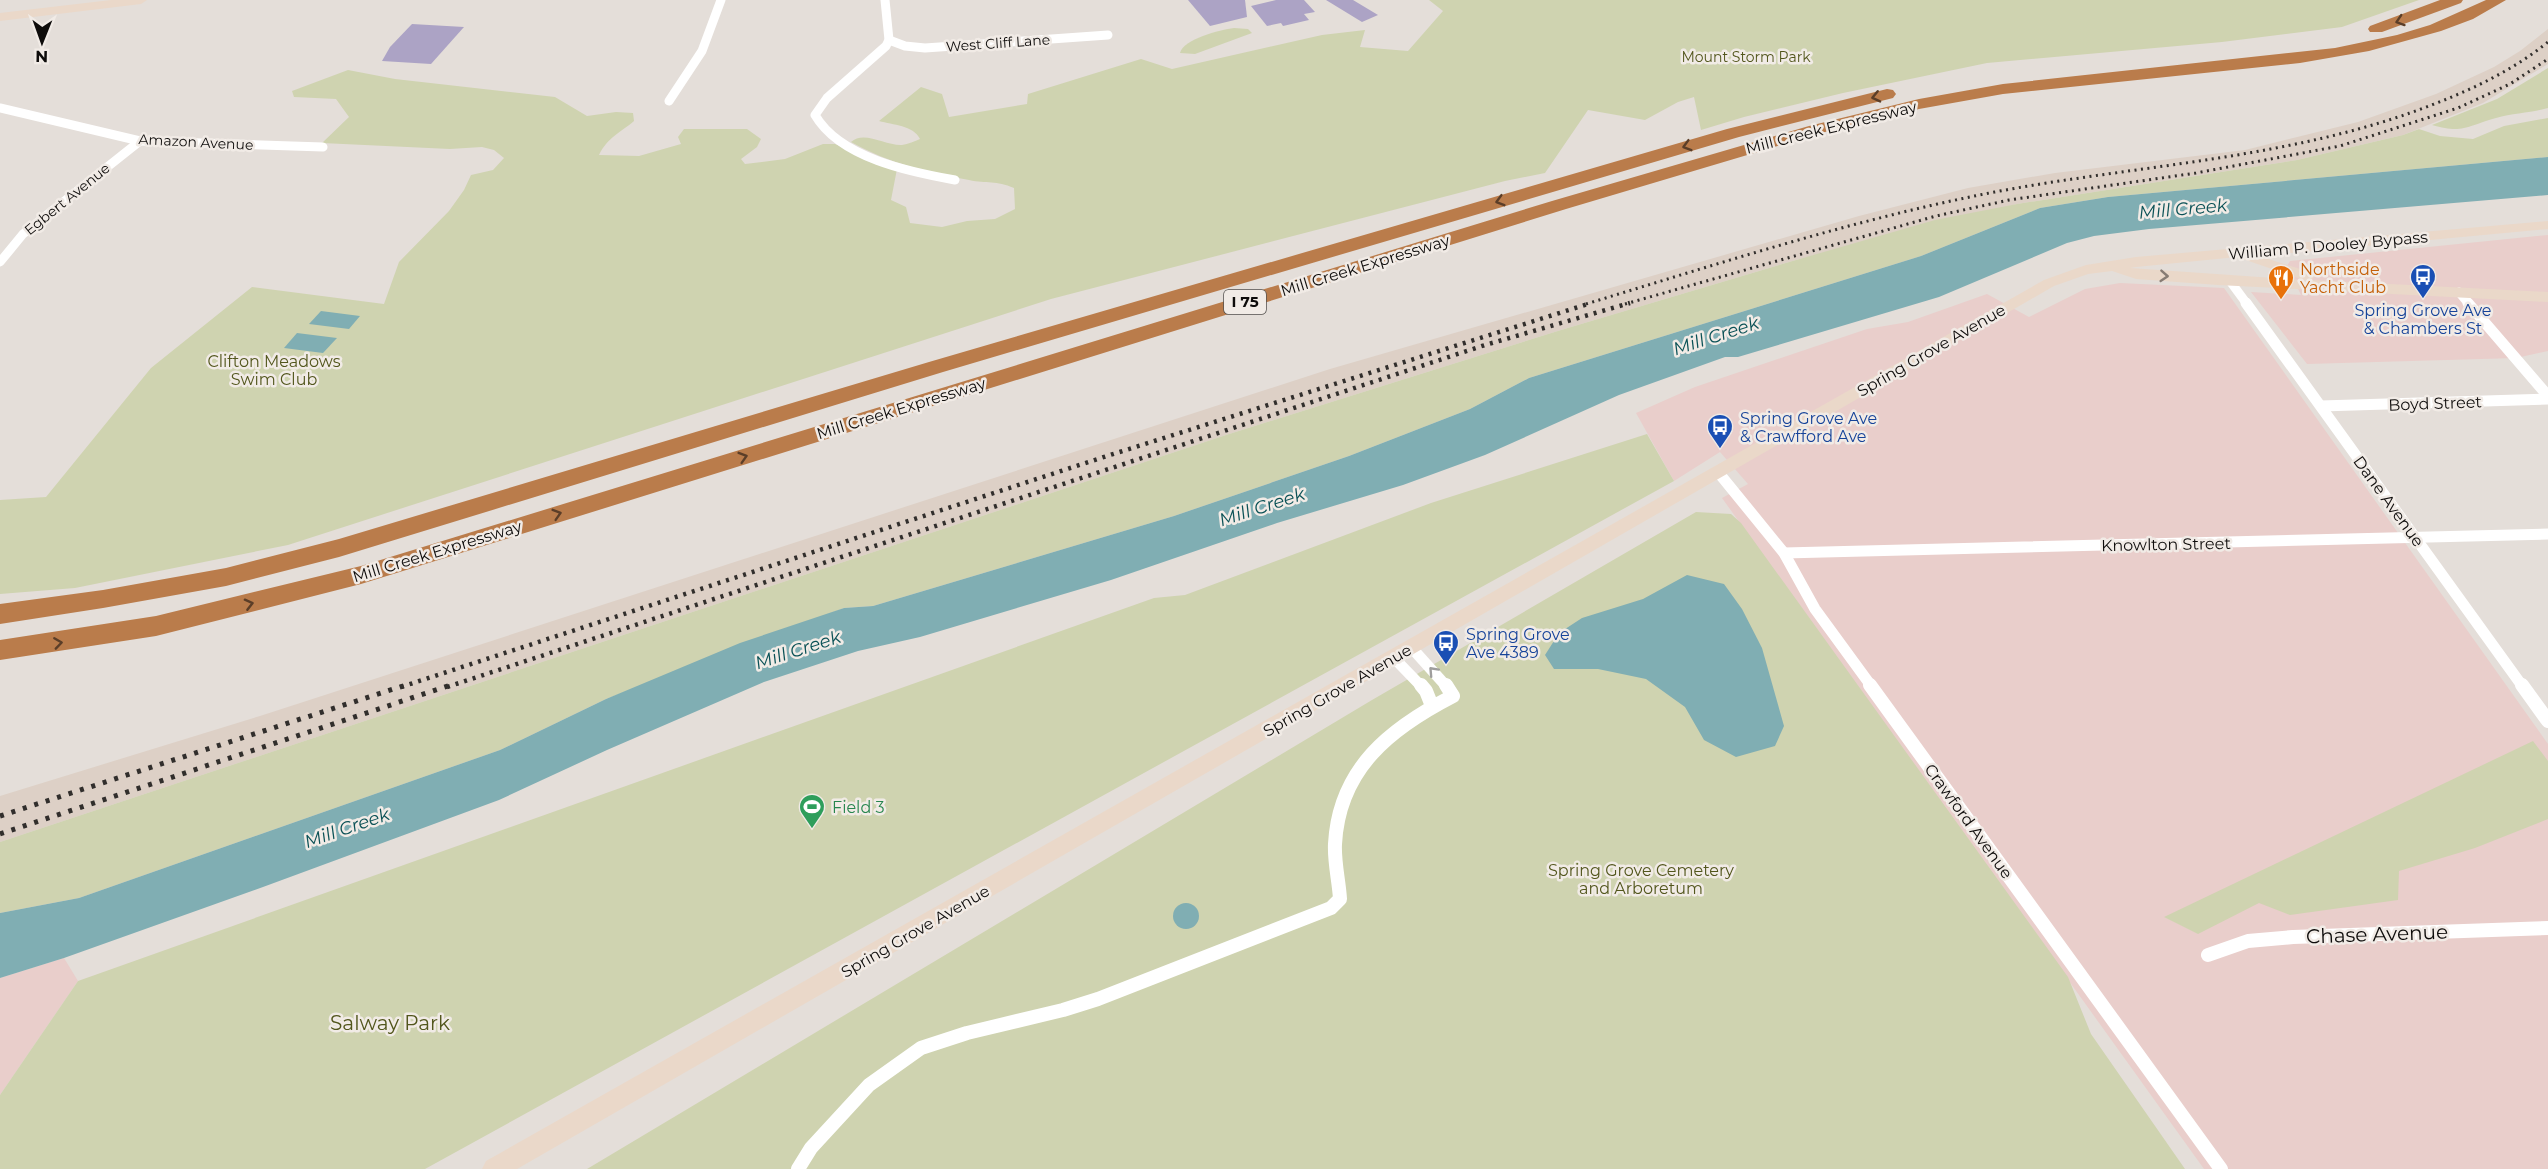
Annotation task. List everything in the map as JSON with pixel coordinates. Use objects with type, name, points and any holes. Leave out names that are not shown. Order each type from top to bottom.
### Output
[{"type":"highway","name":"Mill Creek Expressway","points":[[0,614],[92,601],[226,577],[339,548],[959,360],[1795,116],[1885,94],[1963,80],[2046,68],[2241,50],[2341,36],[2397,22],[2455,0]]},
{"type":"highway","name":"Mill Creek Expressway","points":[[0,651],[156,626],[362,575],[1559,205],[1758,145],[1876,113],[1984,92],[2252,64],[2358,49],[2449,23],[2498,0]]},
{"type":"main road","points":[[0,16],[141,0]]},
{"type":"main road","name":"William P. Dooley Bypass","points":[[2107,266],[2548,225]]},
{"type":"main road","name":"Spring Grove Avenue","points":[[2238,253],[2285,270],[2321,278],[2338,286]]},
{"type":"main road","name":"Spring Grove Avenue","points":[[494,1169],[2049,283],[2072,274],[2107,266],[2136,274],[2230,281],[2548,297]]},
{"type":"street","points":[[669,102],[702,51],[721,0]]},
{"type":"street","points":[[885,0],[889,40],[880,53],[836,89],[817,109],[815,116],[818,123],[831,136],[899,168],[955,180]]},
{"type":"street","name":"West Cliff Lane","points":[[889,40],[905,46],[925,48],[1108,35]]},
{"type":"street","name":"Amazon Avenue","points":[[0,108],[140,141],[323,147]]},
{"type":"street","name":"Egbert Avenue","points":[[0,262],[23,234],[140,141]]},
{"type":"street","name":"Dane Avenue","points":[[2230,281],[2548,721]]},
{"type":"street","points":[[2459,292],[2548,397]]},
{"type":"street","name":"Boyd Street","points":[[2321,406],[2548,397]]},
{"type":"street","name":"Crawford Avenue","points":[[1718,472],[1784,553],[1815,609],[2222,1169]]},
{"type":"street","name":"Knowlton Street","points":[[1784,553],[2548,534]]},
{"type":"street","points":[[1402,652],[1432,706]]},
{"type":"street","points":[[798,1169],[811,1148],[869,1085],[921,1048],[967,1033],[1063,1010],[1098,999],[1331,908],[1340,899],[1335,837],[1340,810],[1352,781],[1366,758],[1385,737],[1432,706],[1453,696],[1402,652]]},
{"type":"street","name":"Chase Avenue","points":[[2208,955],[2248,941],[2293,937],[2548,928]]},
{"type":"shaded area","points":[[2548,29],[2548,64],[2483,103],[2403,135],[2297,160],[2017,204],[1796,260],[1561,330],[1226,435],[0,842],[0,796],[260,716],[1330,369],[1859,216],[1968,188],[2055,173],[2245,150],[2358,122],[2436,94],[2494,67],[2520,51]]},
{"type":"shaded area","points":[[2548,235],[2548,351],[2516,358],[2307,364],[2251,292],[2301,295],[2287,266],[2290,261]]},
{"type":"shaded area","points":[[2120,283],[2224,288],[2548,744],[2548,1169],[2204,1169],[1722,498],[1748,484],[1720,452],[1674,481],[1636,413],[1695,387],[1867,329],[1908,322],[1987,294],[2029,317],[2085,289]]},
{"type":"shaded area","points":[[64,958],[78,981],[0,1095],[0,978]]},
{"type":"green space","points":[[1429,0],[2419,0],[2342,27],[2222,42],[1987,63],[1843,93],[1701,130],[1694,97],[1678,102],[1645,120],[1588,110],[1545,173],[1505,181],[1051,299],[288,545],[75,588],[0,594],[0,500],[46,497],[151,368],[252,287],[384,304],[399,262],[449,211],[464,190],[471,175],[493,170],[504,158],[494,150],[482,147],[450,149],[322,143],[349,117],[336,99],[294,97],[292,91],[348,70],[395,79],[555,97],[587,116],[616,112],[633,113],[634,121],[610,139],[599,155],[639,156],[681,144],[678,137],[684,129],[747,129],[761,139],[757,147],[741,159],[745,164],[785,159],[823,144],[835,144],[897,169],[891,200],[906,207],[910,223],[942,227],[967,221],[995,219],[1015,209],[1014,188],[908,166],[879,156],[851,142],[856,139],[869,138],[902,145],[920,139],[908,128],[879,121],[921,87],[942,94],[949,117],[1027,104],[1028,94],[1141,59],[1172,69],[1322,35],[1365,30],[1360,47],[1408,51],[1443,11]]},
{"type":"green space","points":[[1234,28],[1248,29],[1252,33],[1195,54],[1180,53],[1188,43],[1195,39]]},
{"type":"green space","points":[[2548,68],[2548,108],[2502,116],[2458,129],[2432,125],[2497,99]]},
{"type":"green space","points":[[2548,118],[2548,157],[2108,197],[2040,208],[1921,256],[1529,378],[1470,409],[1349,456],[1174,516],[873,606],[844,608],[606,699],[500,750],[79,898],[0,913],[0,842],[1226,435],[1561,330],[1935,220],[2017,204],[2297,160],[2403,135],[2419,129],[2440,136],[2473,139],[2504,126]]},
{"type":"green space","name":"Salway Park","points":[[1647,434],[1674,481],[425,1169],[0,1169],[0,1095],[78,981],[1154,598],[1185,595],[1431,503]]},
{"type":"green space","name":"Spring Grove Cemetery and Arboretum","points":[[1696,512],[1731,514],[1741,523],[2068,977],[2091,1034],[2185,1169],[587,1169],[1372,700]]},
{"type":"green space","points":[[2533,741],[2548,761],[2548,819],[2475,848],[2399,871],[2398,900],[2290,915],[2259,903],[2198,934],[2164,917]]},
{"type":"water","name":"Mill Creek","points":[[2548,157],[2548,195],[2149,229],[2094,236],[2067,243],[1939,297],[1738,357],[1725,357],[1619,395],[1485,455],[1403,485],[1277,523],[1111,580],[920,637],[858,651],[764,682],[499,800],[64,958],[0,978],[0,913],[79,898],[500,750],[606,699],[740,643],[844,608],[873,606],[1174,516],[1349,456],[1470,409],[1529,378],[1921,256],[2040,208],[2108,197]]},
{"type":"water","points":[[321,311],[360,316],[349,329],[309,324]]},
{"type":"water","points":[[297,333],[337,338],[323,353],[284,348]]},
{"type":"water","points":[[1687,575],[1724,584],[1742,609],[1762,648],[1784,726],[1775,746],[1736,757],[1704,740],[1685,707],[1646,679],[1598,669],[1554,669],[1545,655],[1559,633],[1582,618],[1643,599]]},
{"type":"water","points":[[1186,903],[1195,907],[1199,916],[1195,925],[1186,929],[1177,925],[1173,916],[1177,907]]},
{"type":"building","points":[[1188,0],[1245,0],[1247,17],[1210,26]]},
{"type":"building","points":[[1276,0],[1304,0],[1315,12],[1304,14],[1309,20],[1283,26],[1281,23],[1267,26],[1251,6]]},
{"type":"building","points":[[1326,0],[1353,0],[1378,15],[1362,22]]},
{"type":"building","points":[[412,24],[464,27],[431,64],[382,61],[390,47]]},
{"type":"railway","points":[[1586,304],[1774,247],[1965,198],[2257,151],[2315,140],[2373,125],[2429,106],[2476,86],[2506,71],[2548,42]]},
{"type":"railway","points":[[1625,304],[1936,216],[2009,200],[2196,173],[2340,146],[2458,108],[2510,84],[2548,59]]},
{"type":"railway","points":[[401,687],[1110,455],[1591,303]]},
{"type":"railway","points":[[447,687],[1485,345],[1630,303]]},
{"type":"railway","points":[[0,816],[406,685]]},
{"type":"railway","points":[[0,834],[451,685]]},
{"type":"place","name":"Spring Grove Ave & Chambers St","points":[[2423,300]]},
{"type":"place","name":"Northside Yacht Club","points":[[2281,301]]},
{"type":"place","name":"Spring Grove Ave & Crawfford Ave","points":[[1720,450]]},
{"type":"place","name":"Spring Grove Ave 4389","points":[[1446,666]]},
{"type":"place","name":"Field 3","points":[[812,830]]},
{"type":"park label","name":"Mount Storm Park","points":[[1746,57]]},
{"type":"park label","name":"Clifton Meadows Swim Club","points":[[274,370]]}]
